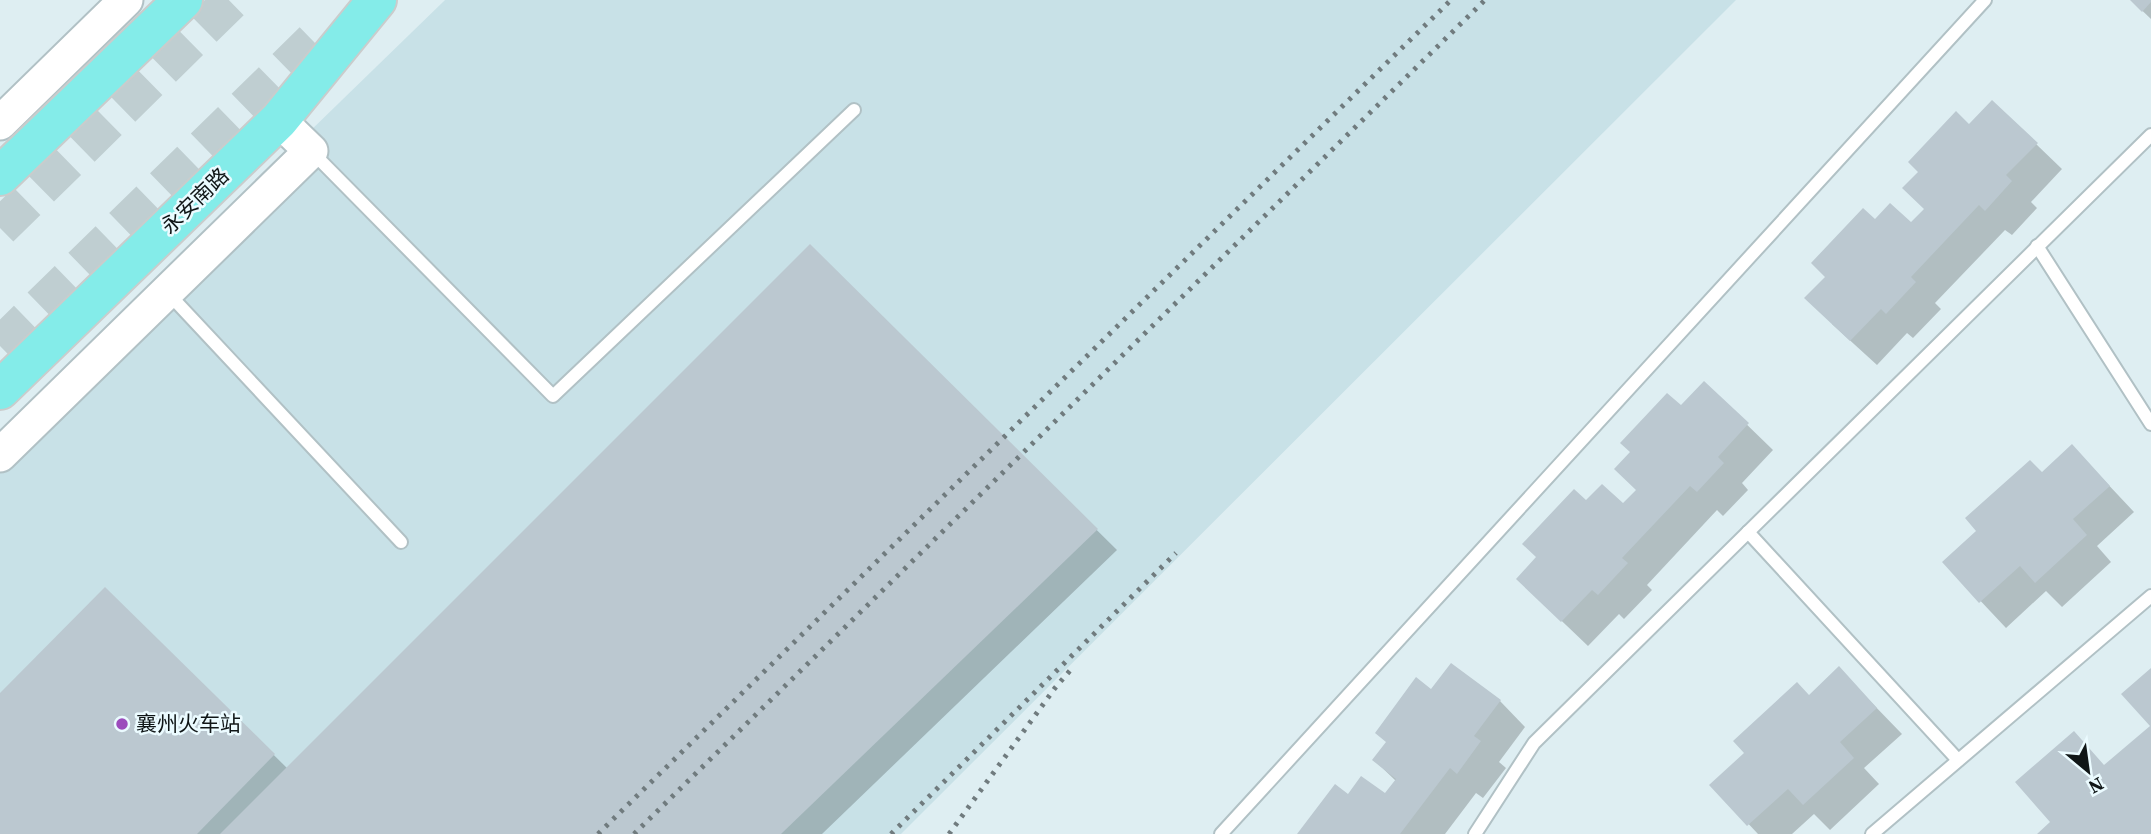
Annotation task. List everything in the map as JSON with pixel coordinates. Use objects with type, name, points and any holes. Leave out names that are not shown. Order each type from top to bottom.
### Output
[{"type":"main road","points":[[0,176],[183,0]]},
{"type":"main road","points":[[317,37],[355,0]]},
{"type":"main road","name":"永安南路","points":[[0,390],[279,120],[377,0]]},
{"type":"street","points":[[0,123],[126,0]]},
{"type":"street","points":[[0,455],[311,151],[279,120]]},
{"type":"lane","points":[[1221,834],[1985,0]]},
{"type":"lane","points":[[311,151],[553,396],[854,110]]},
{"type":"lane","points":[[1475,834],[1534,743],[2151,135]]},
{"type":"lane","points":[[2037,246],[2151,424]]},
{"type":"lane","points":[[166,292],[401,542]]},
{"type":"lane","points":[[1748,532],[1958,761]]},
{"type":"lane","points":[[1871,834],[2151,596]]},
{"type":"shaded area","points":[[445,0],[1736,0],[901,834],[0,834],[0,432]]},
{"type":"building","points":[[2130,0],[2151,0],[2151,2],[2142,12]]},
{"type":"building","points":[[1992,100],[2038,143],[2006,175],[2012,181],[1985,211],[1979,205],[1911,277],[1916,282],[1886,314],[1881,309],[1850,341],[1804,298],[1825,277],[1811,263],[1863,208],[1875,219],[1890,203],[1911,222],[1924,209],[1902,188],[1918,172],[1908,162],[1956,111],[1969,124]]},
{"type":"building","points":[[810,244],[1098,529],[781,834],[220,834]]},
{"type":"building","points":[[1704,381],[1749,423],[1718,457],[1724,463],[1697,492],[1690,486],[1622,558],[1628,563],[1598,595],[1592,590],[1561,622],[1516,579],[1536,557],[1522,544],[1574,489],[1586,500],[1602,484],[1623,503],[1636,490],[1614,469],[1630,452],[1620,443],[1667,393],[1681,405]]},
{"type":"building","points":[[2072,444],[2110,486],[2073,519],[2087,535],[2035,583],[2020,566],[1979,603],[1942,562],[1976,531],[1965,518],[2030,460],[2042,472]]},
{"type":"building","name":"襄州火车站","points":[[105,587],[275,754],[197,834],[0,834],[0,693]]},
{"type":"building","points":[[1451,663],[1501,700],[1474,736],[1481,741],[1457,774],[1450,768],[1400,834],[1297,834],[1335,784],[1348,794],[1361,776],[1385,793],[1396,779],[1372,760],[1386,742],[1375,733],[1416,677],[1431,689]]},
{"type":"building","points":[[1839,666],[1877,708],[1840,742],[1854,758],[1803,805],[1788,789],[1747,826],[1709,785],[1744,753],[1733,741],[1797,682],[1809,695]]},
{"type":"building","points":[[2151,668],[2151,834],[2037,834],[2050,822],[2015,782],[2074,731],[2104,765],[2150,726],[2121,694]]},
{"type":"tunnel","points":[[0,228],[232,0]]},
{"type":"tunnel","points":[[0,346],[317,37]]},
{"type":"railway","points":[[598,834],[1451,0]]},
{"type":"railway","points":[[634,834],[1485,0]]},
{"type":"railway","points":[[891,834],[1176,553]]},
{"type":"railway","points":[[949,834],[1073,667]]},
{"type":"place","name":"襄州火车站","points":[[122,724]]}]
